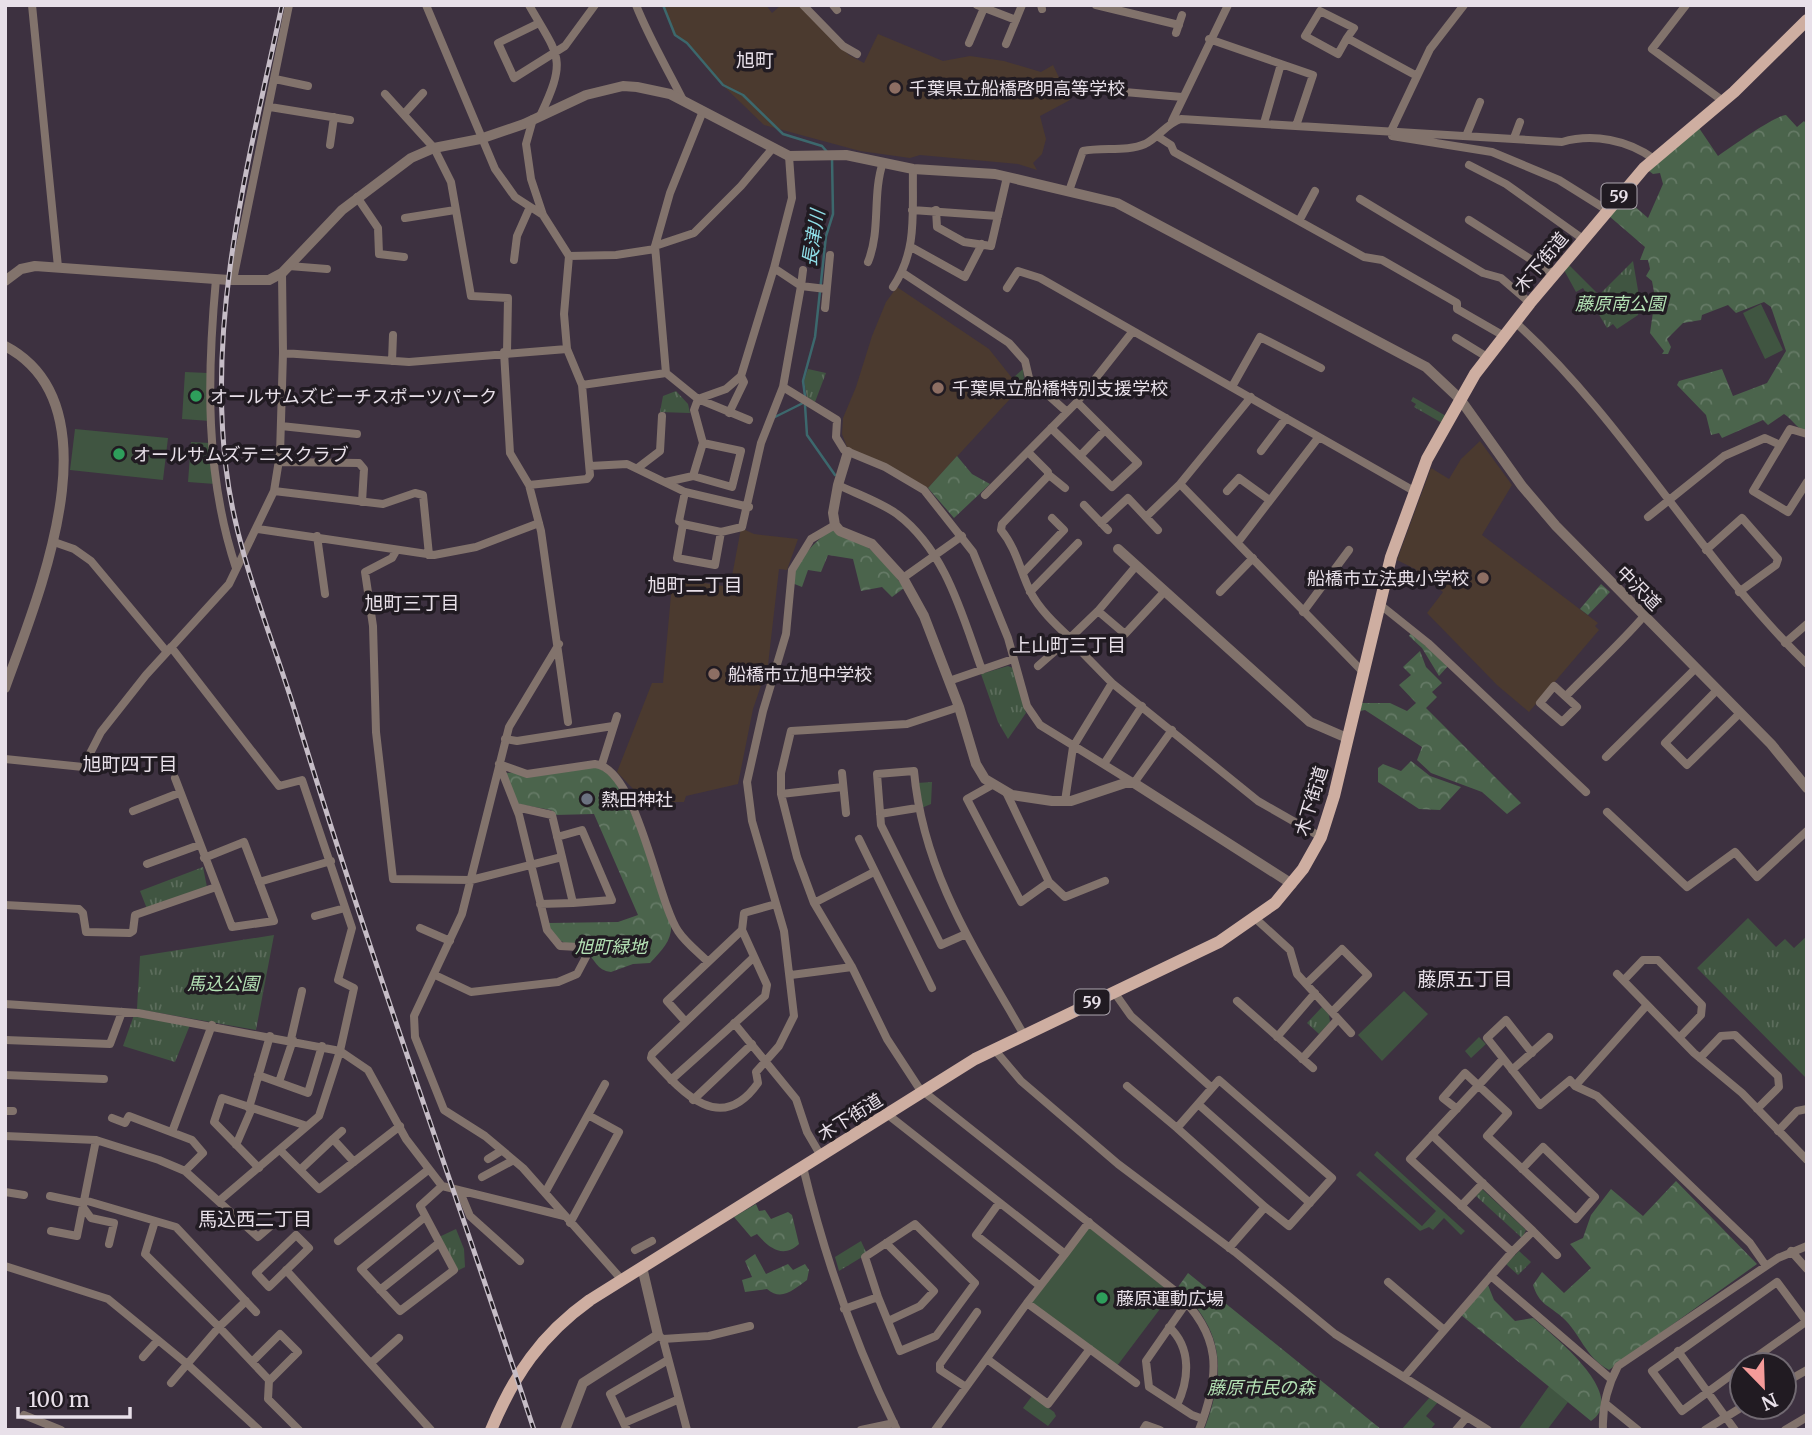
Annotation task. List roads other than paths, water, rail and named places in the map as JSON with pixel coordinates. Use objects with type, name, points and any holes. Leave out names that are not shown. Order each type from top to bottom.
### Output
[{"type":"main road","name":"木下街道","points":[[493,1429],[516,1375],[541,1341],[569,1315],[994,1049],[1219,942],[1256,919],[1292,884],[1321,836],[1334,796],[1378,603],[1414,491],[1427,459],[1460,399],[1487,357],[1515,321],[1607,210],[1654,159],[1723,101],[1807,20]]},
{"type":"street","points":[[32,5],[58,267]]},
{"type":"street","points":[[233,280],[289,5]]},
{"type":"street","points":[[426,5],[480,139],[495,169],[515,197],[543,215]]},
{"type":"street","points":[[529,5],[556,54],[558,73],[537,117],[526,156],[543,215],[569,256],[565,314],[567,349],[582,385],[590,466],[587,479],[529,485]]},
{"type":"street","points":[[539,23],[498,43],[514,78],[556,54],[595,5]]},
{"type":"street","points":[[636,5],[648,37],[658,50],[683,100]]},
{"type":"street","points":[[803,5],[844,46],[857,54]]},
{"type":"street","points":[[1006,44],[1022,5]]},
{"type":"street","points":[[1096,5],[1177,29],[1182,15]]},
{"type":"street","points":[[1069,191],[1083,151],[1135,146],[1157,136],[1172,121],[1227,5]]},
{"type":"street","points":[[1686,5],[1652,49],[1723,101]]},
{"type":"street","points":[[1462,6],[1430,49],[1391,131],[1393,137],[1460,145],[1492,152],[1559,180],[1607,210]]},
{"type":"street","points":[[969,43],[981,7],[1016,20]]},
{"type":"street","points":[[1320,11],[1354,28],[1347,38],[1338,54],[1306,36],[1320,11]]},
{"type":"street","points":[[1347,38],[1417,76]]},
{"type":"street","points":[[1209,39],[1313,75],[1296,126]]},
{"type":"street","points":[[1264,123],[1281,64]]},
{"type":"street","points":[[275,79],[308,86]]},
{"type":"street","points":[[5,281],[12,274],[35,266],[216,279],[269,280],[286,270],[315,236],[358,197],[411,158],[434,148],[480,139],[586,95],[623,86],[653,89],[683,100],[789,156],[792,198],[741,376],[726,389],[698,399]]},
{"type":"street","points":[[1113,91],[1182,97]]},
{"type":"street","points":[[404,114],[423,93]]},
{"type":"street","points":[[385,94],[434,148],[451,182],[471,296],[508,298],[506,352],[510,453],[529,485],[539,523],[559,644],[568,722]]},
{"type":"street","points":[[1466,136],[1480,102]]},
{"type":"street","points":[[270,107],[350,120]]},
{"type":"street","points":[[704,111],[670,192],[655,248],[666,373],[698,399],[749,420]]},
{"type":"street","points":[[330,145],[334,117]]},
{"type":"street","points":[[1172,121],[1181,119],[1264,123],[1562,142],[1582,136],[1631,146],[1654,159]]},
{"type":"street","points":[[1514,138],[1520,122]]},
{"type":"street","points":[[1157,136],[1171,145],[1174,152],[1364,257],[1382,260],[1457,303],[1457,309],[1504,336]]},
{"type":"street","points":[[569,256],[616,256],[655,248],[694,233],[741,186],[772,149]]},
{"type":"street","name":"中沢道","points":[[789,156],[846,155],[912,169],[1007,177],[1069,191],[1132,210],[1413,359],[1460,399],[1522,486],[1793,769],[1807,788]]},
{"type":"street","points":[[868,262],[875,244],[876,182],[883,162]]},
{"type":"street","points":[[1469,165],[1506,184],[1583,239]]},
{"type":"street","points":[[892,287],[903,272],[911,247],[912,169]]},
{"type":"street","points":[[1506,184],[1511,175]]},
{"type":"street","points":[[936,210],[937,227],[964,242],[991,246],[1007,177]]},
{"type":"street","points":[[1299,221],[1315,191]]},
{"type":"street","points":[[358,197],[378,229],[379,254],[404,257]]},
{"type":"street","points":[[1360,199],[1483,273],[1501,278],[1530,303]]},
{"type":"street","points":[[405,218],[455,209]]},
{"type":"street","points":[[514,260],[517,236],[530,209]]},
{"type":"street","points":[[912,210],[998,216]]},
{"type":"street","points":[[1469,220],[1555,274]]},
{"type":"street","points":[[911,247],[965,276],[982,244]]},
{"type":"street","points":[[825,308],[830,255]]},
{"type":"street","points":[[774,268],[800,286],[826,289]]},
{"type":"street","points":[[286,270],[327,269]]},
{"type":"street","points":[[5,759],[83,766],[101,732],[169,649],[229,584],[258,529],[274,491],[281,426],[286,270]]},
{"type":"street","points":[[685,492],[679,521],[683,524],[722,532],[742,527],[749,507],[761,443],[783,387],[803,270]]},
{"type":"street","points":[[1007,288],[1018,271],[1040,278],[1233,385],[1318,438],[1414,491]]},
{"type":"street","points":[[903,272],[1009,343],[1025,361],[1029,378],[1067,412]]},
{"type":"street","points":[[216,279],[209,372],[211,439],[219,498],[236,568]]},
{"type":"street","points":[[1515,321],[1585,394],[1739,592],[1807,664]]},
{"type":"street","points":[[985,495],[1067,412],[1133,331]]},
{"type":"street","points":[[391,361],[393,335]]},
{"type":"street","points":[[1233,385],[1260,337],[1321,368]]},
{"type":"street","points":[[1456,338],[1487,357]]},
{"type":"street","points":[[5,346],[22,357],[41,379],[54,405],[62,430],[64,458],[54,542],[5,688]]},
{"type":"street","points":[[283,353],[429,361],[506,352],[567,349]]},
{"type":"street","points":[[582,385],[666,373]]},
{"type":"street","points":[[729,413],[744,382],[741,376]]},
{"type":"street","points":[[783,387],[837,420],[836,437],[848,452],[885,467],[924,490],[961,536],[976,559],[1032,717],[1040,725],[1292,884]]},
{"type":"street","points":[[1146,517],[1180,484],[1251,397]]},
{"type":"street","points":[[693,476],[703,443],[694,410],[698,399]]},
{"type":"street","points":[[1051,428],[1112,487],[1138,463],[1076,402]]},
{"type":"street","points":[[639,467],[660,451],[662,416]]},
{"type":"street","points":[[1261,451],[1286,418]]},
{"type":"street","points":[[1807,434],[1791,425],[1753,491],[1788,512],[1807,482]]},
{"type":"street","points":[[281,426],[358,434]]},
{"type":"street","points":[[1080,456],[1105,430]]},
{"type":"street","points":[[1238,542],[1268,499],[1318,438]]},
{"type":"street","points":[[1648,517],[1724,456],[1765,438],[1780,445]]},
{"type":"street","points":[[666,482],[693,476],[732,487],[741,451],[703,443]]},
{"type":"street","points":[[848,452],[838,485],[833,513],[835,524],[840,531],[872,544],[903,578],[924,616],[959,707],[976,764],[992,785],[1006,792],[1065,801],[1125,783],[1134,783]]},
{"type":"street","points":[[1027,452],[1065,488]]},
{"type":"street","points":[[279,462],[359,463],[364,469],[362,502]]},
{"type":"street","points":[[590,466],[627,464],[639,467],[685,492],[749,507]]},
{"type":"street","points":[[1049,475],[1000,526],[1030,592],[1044,612],[1112,683],[1258,801],[1321,836]]},
{"type":"street","points":[[1227,491],[1238,478],[1268,499]]},
{"type":"street","points":[[1180,484],[1362,671]]},
{"type":"street","points":[[838,485],[897,514],[935,555],[951,585],[982,670]]},
{"type":"street","points":[[274,491],[383,504],[415,493],[423,495],[429,555]]},
{"type":"street","points":[[1084,505],[1105,526],[1128,498],[1158,530]]},
{"type":"street","points":[[1023,573],[1063,530],[1052,518]]},
{"type":"street","points":[[1706,550],[1742,518],[1779,559],[1776,565],[1739,592]]},
{"type":"street","points":[[258,529],[429,555],[476,547],[539,523]]},
{"type":"street","points":[[683,524],[677,558],[715,565],[722,532]]},
{"type":"street","points":[[754,957],[652,1054],[651,1058],[693,1100],[716,1108],[744,1099],[758,1083],[756,1072],[768,1062],[794,1016],[791,975],[776,904],[752,821],[747,782],[763,711],[786,634],[792,570],[811,539],[835,524]]},
{"type":"street","points":[[317,536],[325,594]]},
{"type":"street","points":[[903,578],[961,536]]},
{"type":"street","points":[[54,542],[74,549],[91,561],[169,649],[279,786],[302,780],[352,928],[338,980],[354,988],[341,1051],[319,1116],[219,1201]]},
{"type":"street","points":[[1030,592],[1079,542]]},
{"type":"street","points":[[1118,550],[1310,722],[1347,738]]},
{"type":"street","points":[[1303,612],[1349,550]]},
{"type":"street","points":[[396,551],[391,558],[365,572],[373,626],[374,703],[393,878],[471,880],[562,857]]},
{"type":"street","points":[[1220,592],[1253,558]]},
{"type":"street","points":[[1038,666],[1098,611],[1136,566]]},
{"type":"street","points":[[1098,611],[1125,634],[1165,591]]},
{"type":"street","points":[[1378,603],[1428,643],[1586,792]]},
{"type":"street","points":[[1566,696],[1588,673],[1601,664],[1644,616]]},
{"type":"street","points":[[1785,643],[1807,624]]},
{"type":"street","points":[[559,644],[518,708],[505,739],[471,880],[450,940],[413,1023],[415,1037],[438,1101],[444,1110],[485,1136],[546,1191],[567,1219],[622,1280]]},
{"type":"street","points":[[949,681],[1013,659]]},
{"type":"street","points":[[1606,757],[1696,668]]},
{"type":"street","points":[[1065,801],[1073,747],[1112,683]]},
{"type":"street","points":[[1554,686],[1566,696],[1577,707],[1562,722],[1540,703],[1554,686]]},
{"type":"street","points":[[1717,690],[1665,743],[1687,765],[1740,713]]},
{"type":"street","points":[[1104,764],[1142,706]]},
{"type":"street","points":[[959,707],[907,724],[791,731],[781,773],[781,794],[790,838],[814,903],[852,967],[887,1039],[923,1091],[1187,1302],[1206,1331],[1214,1361],[1214,1388],[1199,1430]]},
{"type":"street","points":[[602,764],[617,716]]},
{"type":"street","points":[[505,739],[517,741],[613,726]]},
{"type":"street","points":[[1134,783],[1172,730]]},
{"type":"street","points":[[499,764],[527,774],[602,764],[614,774],[638,820],[677,930],[708,962]]},
{"type":"street","points":[[435,975],[471,992],[558,982],[577,974],[586,957],[578,947],[560,946],[549,934],[516,807],[499,764]]},
{"type":"street","points":[[966,934],[942,945],[881,825],[877,774],[914,771],[917,808],[930,858],[966,934],[1024,1035]]},
{"type":"street","points":[[842,773],[846,813]]},
{"type":"street","points":[[176,778],[179,793],[204,858],[232,927],[274,921],[244,842],[204,858]]},
{"type":"street","points":[[992,785],[967,799],[1021,902],[1049,882]]},
{"type":"street","points":[[781,794],[843,787]]},
{"type":"street","points":[[1006,792],[1049,882],[1065,897],[1105,881]]},
{"type":"street","points":[[133,811],[179,793]]},
{"type":"street","points":[[516,807],[548,812],[573,903]]},
{"type":"street","points":[[880,814],[917,808]]},
{"type":"street","points":[[1607,813],[1686,887],[1734,852],[1757,877],[1807,831]]},
{"type":"street","points":[[540,904],[612,900],[582,830],[557,837]]},
{"type":"street","points":[[859,839],[932,988]]},
{"type":"street","points":[[148,864],[199,845]]},
{"type":"street","points":[[259,882],[331,861]]},
{"type":"street","points":[[814,903],[874,872]]},
{"type":"street","points":[[5,905],[79,909],[83,913],[86,932],[130,933],[134,930],[135,915],[216,887]]},
{"type":"street","points":[[671,1080],[765,996],[767,990],[742,930],[744,913],[776,904]]},
{"type":"street","points":[[315,916],[345,908]]},
{"type":"street","points":[[1256,919],[1290,950],[1297,974],[1351,1033]]},
{"type":"street","points":[[420,928],[450,940]]},
{"type":"street","points":[[685,1021],[667,1001],[742,930]]},
{"type":"street","points":[[1302,1059],[1368,975],[1342,949],[1306,984]]},
{"type":"street","points":[[1680,1037],[1701,1015],[1702,1005],[1658,960],[1643,960],[1621,977],[1700,1058],[1757,1109],[1807,1160]]},
{"type":"street","points":[[791,975],[852,967]]},
{"type":"street","points":[[279,1082],[292,1040],[302,990]]},
{"type":"street","points":[[1114,992],[1131,1016],[1212,1088]]},
{"type":"street","points":[[1277,1037],[1315,993]]},
{"type":"street","points":[[1237,1001],[1313,1068]]},
{"type":"street","points":[[5,1004],[122,1012],[212,1025],[341,1051],[365,1066],[428,1170],[442,1186],[567,1219]]},
{"type":"street","points":[[1575,1086],[1647,1005]]},
{"type":"street","points":[[5,1040],[110,1044],[122,1012]]},
{"type":"street","points":[[1532,1053],[1506,1020],[1487,1038],[1540,1105],[1570,1080],[1575,1086],[1597,1096],[1750,1243],[1766,1266]]},
{"type":"street","points":[[734,1023],[796,1099],[807,1132],[821,1156]]},
{"type":"street","points":[[172,1132],[212,1025]]},
{"type":"street","points":[[1700,1058],[1721,1036],[1735,1035],[1778,1076],[1779,1087],[1757,1109]]},
{"type":"street","points":[[236,1145],[250,1108],[270,1036]]},
{"type":"street","points":[[1512,1070],[1549,1037]]},
{"type":"street","points":[[693,1100],[752,1044]]},
{"type":"street","points":[[258,1075],[308,1093],[322,1046]]},
{"type":"street","points":[[994,1049],[1021,1081],[1118,1164],[1229,1248],[1335,1334],[1488,1430]]},
{"type":"street","points":[[1503,1059],[1410,1159],[1512,1252]]},
{"type":"street","points":[[1457,1109],[1443,1098],[1464,1074],[1508,1113],[1487,1136],[1522,1169],[1576,1219],[1595,1197],[1542,1147],[1522,1169]]},
{"type":"street","points":[[5,1075],[104,1079]]},
{"type":"street","points":[[1127,1087],[1289,1226],[1332,1178],[1219,1080],[1177,1128]]},
{"type":"street","points":[[546,1191],[605,1084]]},
{"type":"street","points":[[259,1168],[214,1122],[222,1098],[307,1126]]},
{"type":"street","points":[[1198,1104],[1310,1203]]},
{"type":"street","points":[[1778,1131],[1797,1111],[1807,1109]]},
{"type":"street","points":[[887,1114],[1065,1254]]},
{"type":"street","points":[[567,1219],[619,1132],[588,1115]]},
{"type":"street","points":[[112,1118],[125,1123],[130,1116],[192,1140],[203,1153],[185,1171]]},
{"type":"street","points":[[280,1150],[319,1189],[400,1126]]},
{"type":"street","points":[[300,1170],[342,1131]]},
{"type":"street","points":[[1432,1135],[1557,1255]]},
{"type":"street","points":[[5,1136],[96,1140],[185,1171],[258,1237],[272,1225]]},
{"type":"street","points":[[333,1139],[354,1161]]},
{"type":"street","points":[[51,1231],[77,1236],[96,1140]]},
{"type":"street","points":[[488,1159],[501,1151]]},
{"type":"street","points":[[482,1177],[512,1161]]},
{"type":"street","points":[[803,1167],[819,1236],[844,1309],[873,1382],[895,1427],[861,1430]]},
{"type":"street","points":[[338,1241],[428,1170]]},
{"type":"street","points":[[1461,1206],[1483,1183]]},
{"type":"street","points":[[425,1217],[361,1269],[400,1311],[454,1270],[420,1206],[442,1186]]},
{"type":"street","points":[[5,1192],[24,1195]]},
{"type":"street","points":[[460,1192],[470,1216],[520,1261]]},
{"type":"street","points":[[50,1196],[176,1227],[256,1312]]},
{"type":"street","points":[[84,1203],[91,1218],[114,1223],[109,1244]]},
{"type":"street","points":[[999,1203],[976,1236],[1040,1286]]},
{"type":"street","points":[[1229,1248],[1265,1207]]},
{"type":"street","points":[[155,1221],[145,1254],[269,1381]]},
{"type":"street","points":[[935,1430],[1089,1222]]},
{"type":"street","points":[[915,1224],[975,1283],[936,1336],[900,1351],[865,1257],[886,1243],[915,1224]]},
{"type":"street","points":[[1404,1377],[1443,1329],[1533,1231]]},
{"type":"street","points":[[296,1235],[309,1248],[286,1270],[269,1287],[256,1273],[296,1235]]},
{"type":"street","points":[[635,1250],[652,1241]]},
{"type":"street","points":[[380,1290],[439,1243]]},
{"type":"street","points":[[886,1243],[934,1291],[920,1306],[888,1321]]},
{"type":"street","points":[[1603,1430],[1611,1379],[1618,1366],[1766,1266],[1807,1245]]},
{"type":"street","points":[[1791,1251],[1807,1269]]},
{"type":"street","points":[[5,1266],[108,1299],[186,1363],[259,1430]]},
{"type":"street","points":[[642,1267],[687,1430]]},
{"type":"street","points":[[286,1270],[431,1430]]},
{"type":"street","points":[[1491,1276],[1611,1379]]},
{"type":"street","points":[[1388,1282],[1443,1329]]},
{"type":"street","points":[[1728,1378],[1682,1411],[1652,1371],[1777,1282],[1807,1321],[1765,1351]]},
{"type":"street","points":[[844,1309],[878,1297]]},
{"type":"street","points":[[171,1382],[219,1327],[246,1301]]},
{"type":"street","points":[[1187,1302],[1146,1361],[1149,1387],[1203,1419]]},
{"type":"street","points":[[1027,1303],[1136,1383]]},
{"type":"street","points":[[966,1387],[940,1370],[940,1364],[977,1312]]},
{"type":"street","points":[[565,1430],[583,1383],[661,1337],[709,1336],[750,1326]]},
{"type":"street","points":[[1170,1327],[1179,1336],[1187,1363],[1184,1390],[1177,1405]]},
{"type":"street","points":[[252,1362],[280,1334],[298,1352],[269,1381],[268,1399],[299,1430]]},
{"type":"street","points":[[372,1362],[400,1338]]},
{"type":"street","points":[[142,1357],[158,1340]]},
{"type":"street","points":[[987,1359],[1048,1404],[1090,1349]]},
{"type":"street","points":[[1678,1351],[1735,1430]]},
{"type":"street","points":[[668,1360],[610,1394],[625,1426],[677,1400]]},
{"type":"street","points":[[1606,1404],[1638,1430]]},
{"type":"street","points":[[24,1415],[61,1430]]},
{"type":"street","points":[[1704,1430],[1728,1415]]},
{"type":"street","points":[[1456,1430],[1467,1417]]},
{"type":"street","points":[[1785,1430],[1807,1417]]},
{"type":"street","points":[[1143,1430],[1146,1425],[1160,1430]]},
{"type":"waterway","name":"長津川","points":[[663,5],[675,35],[687,43],[723,85],[743,95],[783,134],[822,146],[828,153]]},
{"type":"waterway","name":"長津川","points":[[805,396],[803,381],[815,337],[826,236],[833,214],[832,158]]},
{"type":"waterway","name":"長津川","points":[[775,417],[805,402]]},
{"type":"waterway","points":[[805,405],[807,435],[835,475]]},
{"type":"railway","points":[[282,5],[245,177],[227,293],[222,351],[222,410],[231,500],[246,563],[354,897],[534,1430]]},
{"type":"place","name":"千葉県立船橋啓明高等学校","points":[[895,88]]},
{"type":"place","name":"千葉県立船橋特別支援学校","points":[[938,388]]},
{"type":"place","name":"オールサムズビーチスポーツパーク","points":[[196,396]]},
{"type":"place","name":"オールサムズテニスクラブ","points":[[119,454]]},
{"type":"place","name":"船橋市立法典小学校","points":[[1483,578]]},
{"type":"place","name":"船橋市立旭中学校","points":[[714,674]]},
{"type":"place","name":"熱田神社","points":[[587,799]]},
{"type":"place","name":"藤原運動広場","points":[[1102,1298]]},
{"type":"district","name":"旭町","points":[[755,60]]},
{"type":"district","name":"旭町二丁目","points":[[695,585]]},
{"type":"district","name":"旭町三丁目","points":[[412,603]]},
{"type":"district","name":"上山町三丁目","points":[[1069,645]]},
{"type":"district","name":"旭町四丁目","points":[[130,764]]},
{"type":"district","name":"藤原五丁目","points":[[1465,979]]},
{"type":"district","name":"馬込西二丁目","points":[[255,1219]]},
{"type":"park label","name":"藤原南公園","points":[[1620,303]]},
{"type":"park label","name":"旭町緑地","points":[[611,946]]},
{"type":"park label","name":"馬込公園","points":[[223,983]]},
{"type":"park label","name":"藤原市民の森","points":[[1261,1387]]}]
